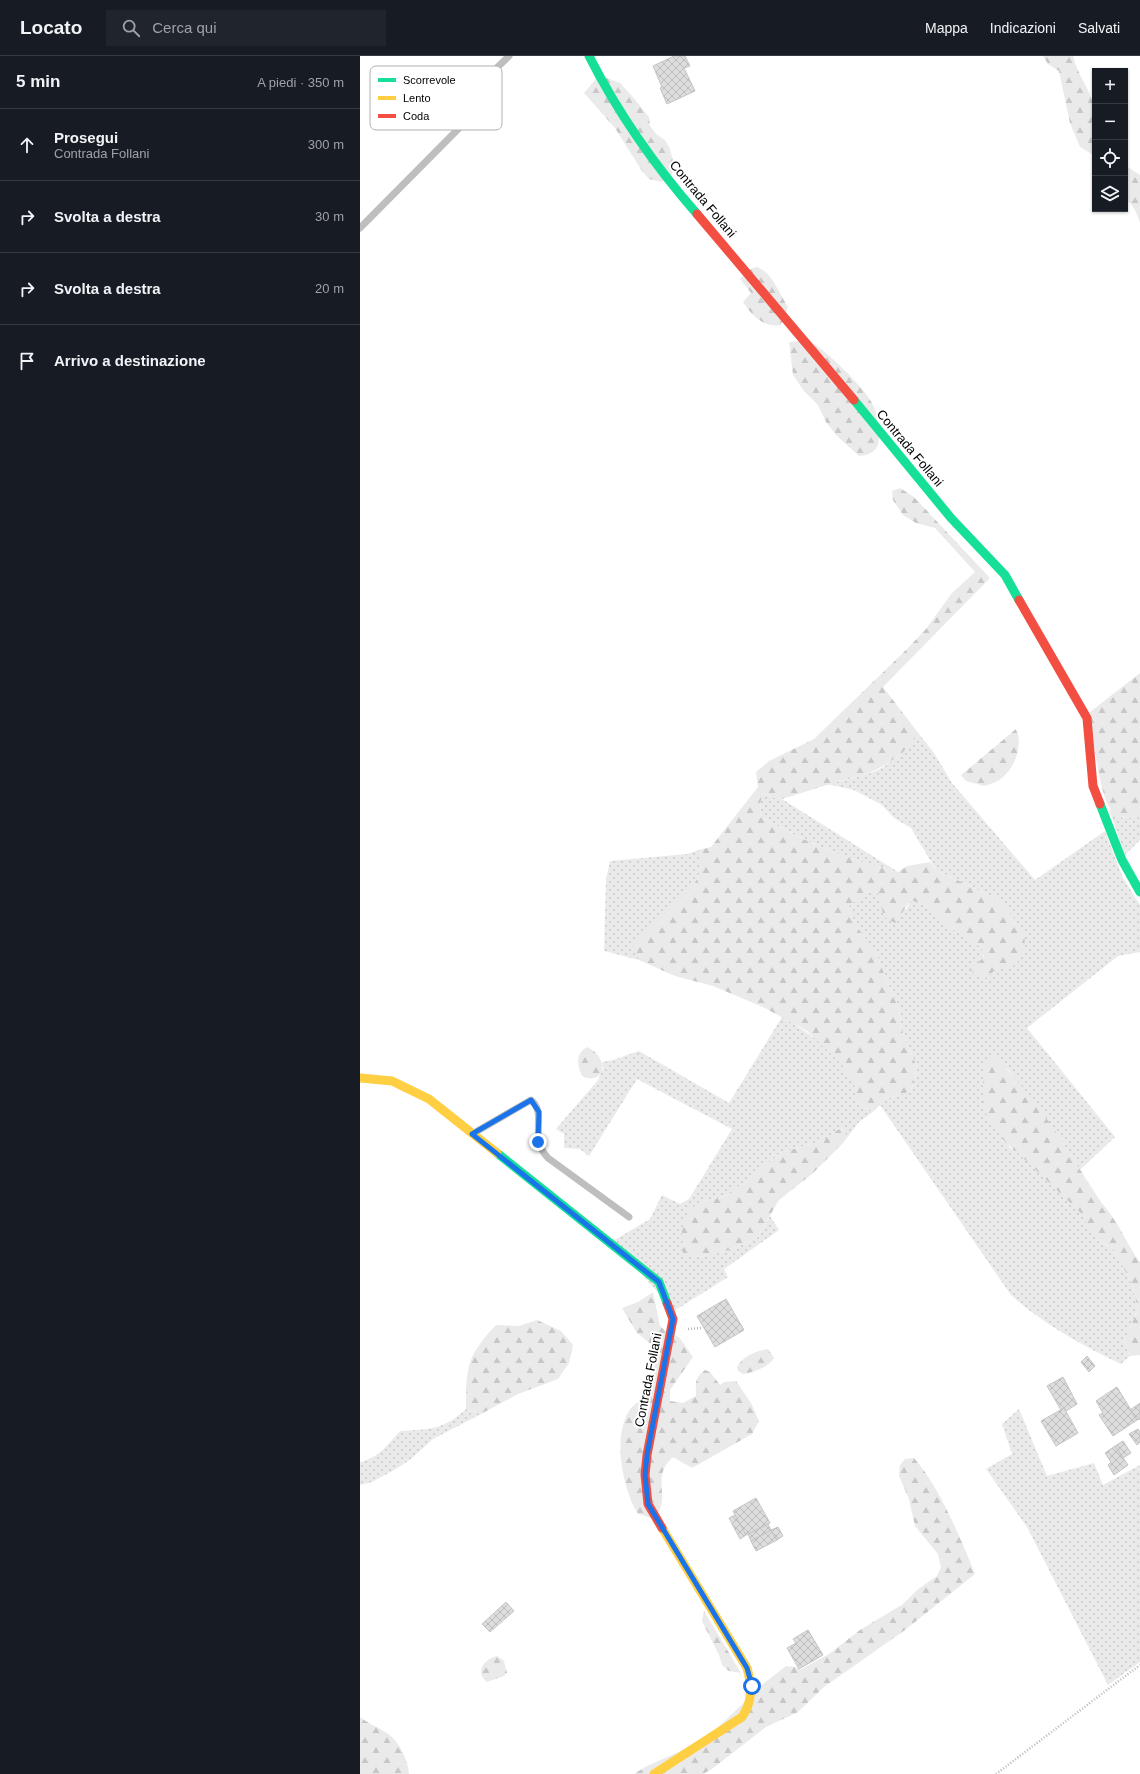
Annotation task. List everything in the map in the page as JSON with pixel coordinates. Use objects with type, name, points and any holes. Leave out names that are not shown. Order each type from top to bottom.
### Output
[{"type":"street","name":"Contrada Follani","points":[[589,56],[603,83],[665,177],[735,257],[951,518],[1005,575],[1087,718],[1093,786],[1122,860],[1140,892]]},
{"type":"street","name":"Contrada Follani","points":[[360,1078],[392,1081],[401,1084],[429,1099],[659,1282],[673,1319],[647,1455],[645,1475],[648,1504],[747,1668],[751,1684],[752,1700],[749,1708],[742,1717],[654,1774]]},
{"type":"lane","points":[[499,66],[509,56]]},
{"type":"lane","points":[[360,228],[458,130]]},
{"type":"lane","points":[[472,1134],[531,1100],[539,1112],[538,1142],[540,1150],[548,1158],[629,1217]]},
{"type":"path","points":[[996,1774],[1140,1665]]},
{"type":"green space","points":[[1043,56],[1073,56],[1092,100],[1092,154],[1080,147],[1070,123],[1059,71],[1048,64]]},
{"type":"green space","points":[[607,78],[620,83],[632,96],[649,117],[650,126],[656,134],[665,140],[670,149],[673,161],[672,175],[662,182],[649,179],[642,171],[615,128],[584,93],[596,79]]},
{"type":"green space","points":[[1128,167],[1140,175],[1140,223],[1131,204],[1128,202]]},
{"type":"green space","points":[[756,267],[761,269],[771,278],[788,307],[781,325],[769,325],[759,320],[750,312],[743,302],[751,293],[740,279],[749,270]]},
{"type":"green space","points":[[808,340],[824,352],[854,380],[873,405],[878,421],[879,442],[876,449],[871,453],[859,456],[837,436],[826,422],[818,405],[804,391],[793,375],[789,342]]},
{"type":"green space","points":[[900,488],[914,497],[990,578],[883,687],[919,734],[902,753],[887,764],[865,775],[782,799],[763,793],[760,804],[761,817],[794,835],[828,850],[880,868],[898,872],[907,866],[930,862],[936,870],[997,899],[1014,918],[1024,935],[1025,945],[1017,964],[1007,969],[996,969],[986,978],[974,975],[970,968],[978,963],[984,956],[981,947],[951,928],[929,907],[911,900],[895,923],[884,917],[877,890],[864,893],[848,907],[855,924],[875,951],[899,1010],[903,1034],[917,1067],[911,1091],[886,1099],[874,1111],[859,1107],[856,1089],[843,1066],[807,1031],[765,1008],[713,986],[675,976],[639,960],[633,945],[693,887],[699,874],[699,850],[711,847],[758,787],[756,772],[769,761],[814,739],[907,649],[926,629],[952,593],[975,572],[935,528],[916,523],[903,515],[893,500],[892,491]]},
{"type":"green space","points":[[1140,673],[1140,817],[1125,818],[1116,815],[1110,809],[1105,798],[1095,751],[1090,712]]},
{"type":"green space","points":[[1016,729],[1019,741],[1017,754],[1012,766],[1004,776],[997,781],[984,786],[966,781],[961,775]]},
{"type":"green space","points":[[919,734],[934,753],[952,783],[1035,880],[1105,831],[1123,878],[1140,905],[1140,952],[1118,956],[1027,1028],[1115,1137],[1080,1170],[1063,1143],[1007,1068],[1009,1147],[1017,1152],[1082,1213],[1092,1234],[1099,1242],[1113,1248],[1132,1284],[1138,1309],[1124,1342],[1130,1356],[1121,1364],[1050,1325],[1023,1306],[1011,1295],[880,1105],[886,1099],[911,1091],[917,1067],[903,1034],[899,1010],[875,951],[855,924],[848,907],[864,893],[877,890],[880,896],[906,910],[911,900],[929,907],[951,928],[981,947],[984,955],[978,963],[996,969],[1007,969],[997,899],[936,870],[911,828],[894,818],[882,805],[854,790],[827,784],[880,769],[901,753]]},
{"type":"green space","points":[[763,793],[782,799],[898,872],[880,868],[828,850],[794,835],[761,817],[760,804]]},
{"type":"green space","points":[[1109,809],[1123,818],[1140,817],[1140,840],[1125,855]]},
{"type":"green space","points":[[699,850],[699,874],[693,887],[634,945],[639,960],[604,951],[606,880],[610,861],[687,854]]},
{"type":"green space","points":[[782,1017],[814,1038],[835,1056],[851,1077],[857,1091],[859,1107],[874,1111],[859,1122],[843,1143],[845,1134],[842,1127],[824,1140],[780,1153],[761,1170],[725,1196],[699,1203],[684,1254],[699,1257],[730,1250],[757,1238],[770,1216],[779,1230],[724,1269],[728,1277],[674,1311],[613,1241],[650,1219],[662,1195],[680,1204],[689,1199],[732,1129],[637,1079],[589,1156],[580,1149],[564,1148],[564,1134],[556,1129],[599,1079],[603,1068],[602,1062],[613,1060],[639,1051],[729,1103]]},
{"type":"green space","points":[[587,1047],[595,1052],[600,1058],[602,1064],[602,1070],[595,1078],[582,1076],[579,1067],[578,1060],[580,1053]]},
{"type":"green space","points":[[991,1054],[1022,1086],[1048,1121],[1099,1199],[1117,1223],[1140,1262],[1140,1355],[1130,1356],[1124,1342],[1138,1309],[1132,1284],[1113,1248],[1099,1242],[1092,1234],[1081,1213],[1007,1144],[989,1119],[984,1107],[983,1085],[984,1063]]},
{"type":"green space","points":[[842,1127],[846,1134],[843,1143],[812,1174],[779,1200],[757,1238],[730,1250],[699,1257],[683,1254],[682,1231],[689,1210],[699,1203],[725,1196],[761,1170],[780,1153],[824,1140]]},
{"type":"green space","points":[[653,1292],[660,1326],[668,1333],[679,1337],[693,1357],[670,1390],[670,1401],[683,1403],[696,1396],[697,1378],[705,1370],[710,1372],[720,1385],[724,1382],[736,1381],[751,1403],[759,1421],[752,1434],[692,1468],[673,1457],[666,1465],[662,1473],[661,1504],[658,1511],[652,1518],[638,1514],[633,1504],[624,1478],[620,1449],[624,1422],[632,1407],[639,1401],[648,1389],[655,1369],[655,1347],[637,1333],[622,1308],[638,1302]]},
{"type":"green space","points":[[537,1320],[561,1331],[573,1345],[569,1363],[558,1379],[518,1394],[481,1414],[466,1409],[467,1382],[470,1362],[479,1345],[486,1336],[496,1325],[519,1326]]},
{"type":"green space","points":[[768,1349],[774,1358],[769,1364],[761,1369],[743,1374],[738,1371],[737,1367],[746,1357]]},
{"type":"green space","points":[[466,1409],[481,1414],[433,1439],[411,1459],[396,1469],[372,1482],[360,1485],[360,1462],[378,1454],[400,1431],[428,1429],[443,1425]]},
{"type":"green space","points":[[1019,1409],[1047,1476],[1094,1463],[1103,1485],[1140,1465],[1140,1662],[1108,1685],[1027,1527],[986,1469],[1012,1454],[1002,1424]]},
{"type":"green space","points":[[914,1458],[932,1483],[949,1513],[975,1574],[905,1630],[824,1687],[798,1712],[766,1727],[712,1769],[703,1774],[634,1774],[645,1767],[705,1740],[763,1684],[786,1666],[796,1667],[800,1670],[829,1654],[860,1630],[903,1604],[917,1590],[937,1576],[941,1567],[938,1554],[915,1526],[909,1499],[899,1476],[900,1465],[905,1459]]},
{"type":"green space","points":[[704,1611],[741,1673],[729,1671],[722,1665],[719,1655],[702,1621]]},
{"type":"green space","points":[[497,1656],[504,1661],[507,1673],[504,1676],[487,1682],[481,1674],[482,1666],[488,1660]]},
{"type":"green space","points":[[360,1717],[391,1736],[405,1757],[409,1774],[360,1774]]},
{"type":"building","points":[[674,56],[685,56],[690,66],[684,68],[695,91],[667,104],[653,66]]},
{"type":"building","points":[[726,1299],[744,1330],[715,1347],[697,1316]]},
{"type":"building","points":[[1087,1356],[1095,1366],[1089,1372],[1081,1362]]},
{"type":"building","points":[[1063,1377],[1077,1404],[1066,1411],[1064,1408],[1061,1410],[1047,1386]]},
{"type":"building","points":[[1117,1387],[1137,1420],[1113,1436],[1099,1415],[1103,1413],[1096,1401]]},
{"type":"building","points":[[1140,1403],[1140,1419],[1137,1420],[1130,1410]]},
{"type":"building","points":[[1064,1408],[1078,1433],[1056,1446],[1041,1421]]},
{"type":"building","points":[[1138,1429],[1140,1432],[1140,1442],[1137,1445],[1129,1434]]},
{"type":"building","points":[[1123,1441],[1131,1453],[1123,1458],[1115,1446]]},
{"type":"building","points":[[1115,1446],[1128,1465],[1114,1475],[1108,1465],[1111,1462],[1105,1453]]},
{"type":"building","points":[[756,1498],[770,1523],[746,1535],[733,1511]]},
{"type":"building","points":[[735,1515],[746,1535],[740,1539],[729,1518]]},
{"type":"building","points":[[768,1524],[771,1530],[751,1541],[748,1534]]},
{"type":"building","points":[[778,1527],[783,1536],[777,1540],[771,1530]]},
{"type":"building","points":[[771,1530],[777,1540],[756,1551],[751,1541]]},
{"type":"building","points":[[506,1602],[514,1611],[490,1632],[482,1624]]},
{"type":"building","points":[[808,1630],[823,1655],[799,1669],[787,1648],[796,1643],[793,1639]]},
{"type":"traffic: fast","points":[[589,56],[612,98],[638,138],[666,177],[697,214]]},
{"type":"traffic: fast","points":[[854,400],[951,518],[1005,575],[1019,600]]},
{"type":"traffic: fast","points":[[1100,804],[1122,860],[1140,892]]},
{"type":"traffic: fast","points":[[497,1153],[659,1282],[667,1303]]},
{"type":"traffic: slow","points":[[360,1078],[392,1081],[429,1099],[497,1153]]},
{"type":"traffic: slow","points":[[654,1774],[742,1717],[746,1711],[750,1699],[751,1687],[747,1668],[662,1528]]},
{"type":"traffic: jam","points":[[697,214],[854,400]]},
{"type":"traffic: jam","points":[[1019,600],[1087,718],[1093,786],[1100,804]]},
{"type":"traffic: jam","points":[[662,1528],[648,1504],[645,1475],[647,1455],[673,1319],[667,1303]]},
{"type":"route","points":[[538,1142],[539,1112],[531,1100],[472,1134],[659,1282],[673,1319],[647,1455],[645,1475],[648,1504],[747,1668],[752,1686]]}]
